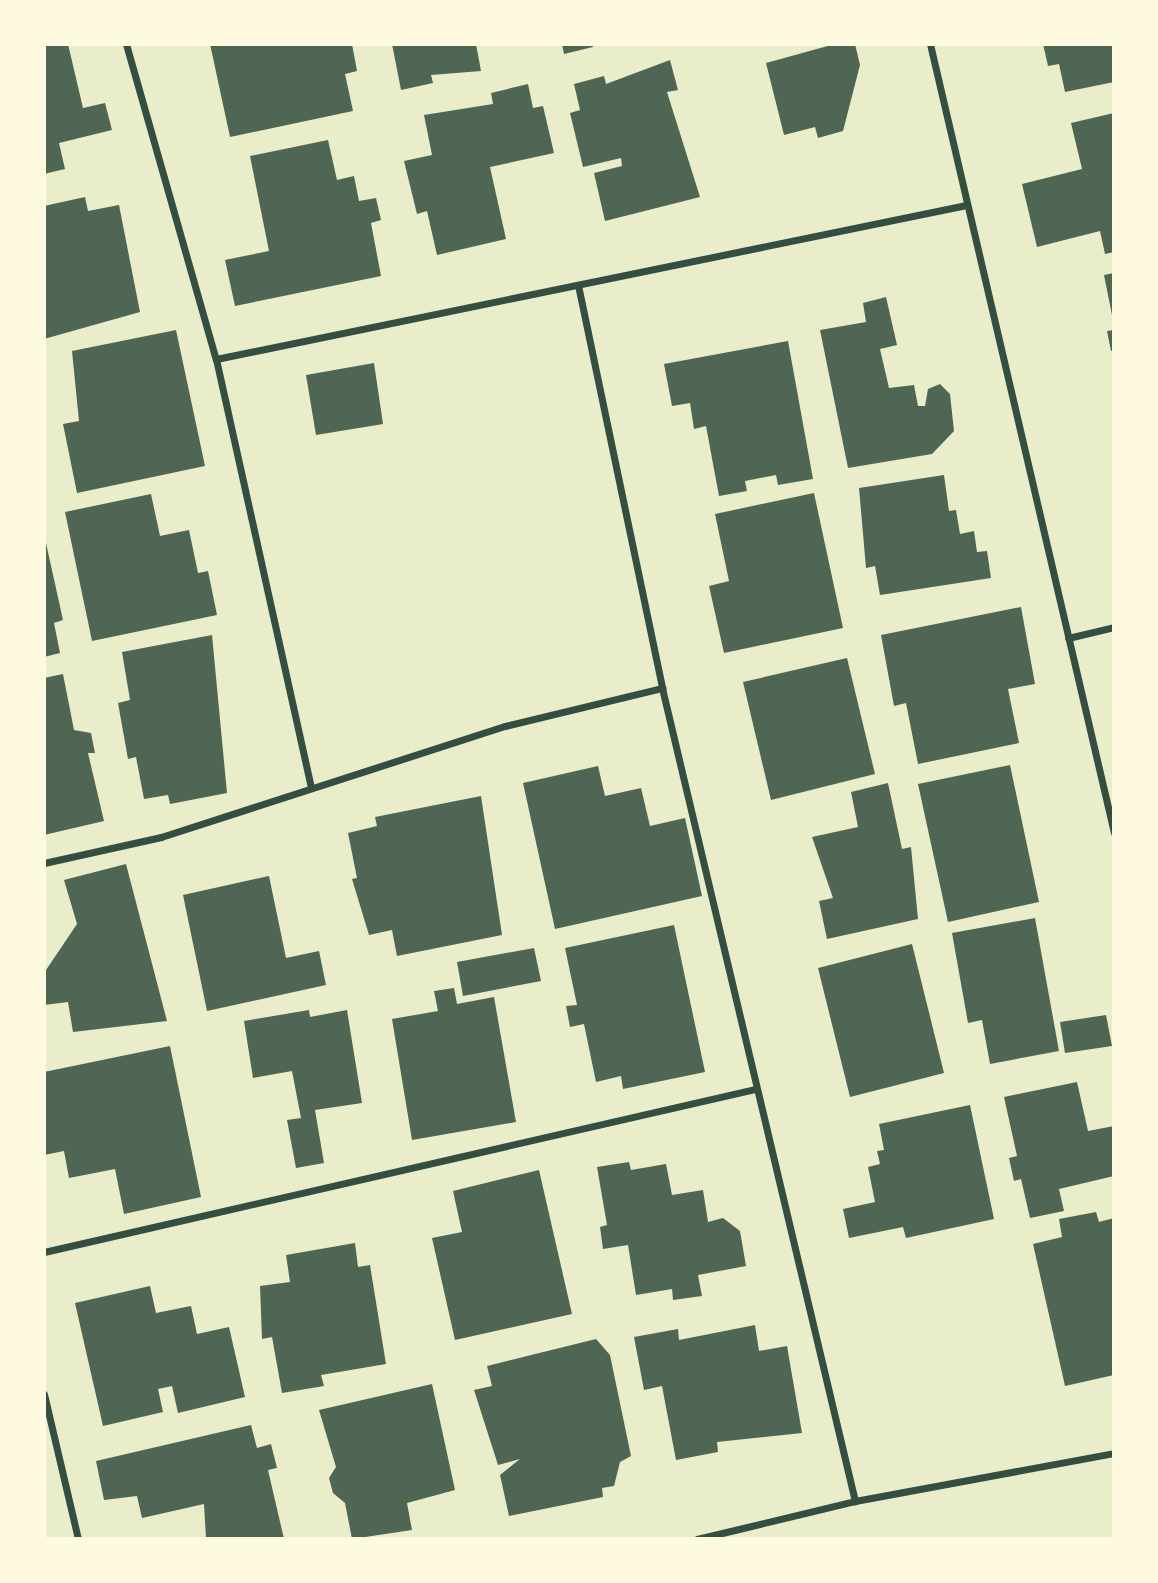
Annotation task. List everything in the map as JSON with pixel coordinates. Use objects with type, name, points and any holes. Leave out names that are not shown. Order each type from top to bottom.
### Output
[{"type":"street","points":[[126,44],[216,359],[311,786]]},
{"type":"street","points":[[930,44],[1114,833]]},
{"type":"street","points":[[216,359],[966,205]]},
{"type":"street","points":[[578,285],[662,688],[755,1089],[855,1501]]},
{"type":"street","points":[[1068,638],[1114,627]]},
{"type":"street","points":[[44,863],[161,837],[311,786],[505,726],[662,688]]},
{"type":"street","points":[[44,1252],[755,1089]]},
{"type":"street","points":[[44,1394],[78,1539]]},
{"type":"street","points":[[696,1539],[855,1501],[1114,1453]]},
{"type":"building","points":[[44,44],[68,44],[83,108],[105,103],[112,130],[59,143],[65,169],[44,174]]},
{"type":"building","points":[[210,44],[352,44],[357,71],[345,74],[353,111],[230,137]]},
{"type":"building","points":[[392,44],[476,44],[481,71],[431,75],[433,83],[401,90]]},
{"type":"building","points":[[562,44],[592,44],[593,47],[564,54]]},
{"type":"building","points":[[835,44],[855,44],[860,65],[843,131],[818,138],[815,127],[784,135],[766,63]]},
{"type":"building","points":[[1043,44],[1114,44],[1114,82],[1065,92],[1059,64],[1048,66]]},
{"type":"building","points":[[670,60],[678,90],[667,92],[700,197],[605,221],[594,173],[622,166],[621,158],[583,167],[570,113],[580,110],[574,84],[604,76],[606,84]]},
{"type":"building","points":[[528,84],[533,108],[543,106],[554,153],[490,167],[506,239],[437,255],[427,211],[417,214],[404,161],[432,155],[424,115],[493,104],[491,93]]},
{"type":"building","points":[[1114,113],[1114,252],[1105,254],[1100,231],[1037,247],[1022,184],[1082,169],[1071,123]]},
{"type":"building","points":[[328,140],[337,180],[354,176],[359,201],[376,198],[381,220],[371,223],[381,276],[235,306],[225,260],[269,251],[250,156]]},
{"type":"building","points":[[85,197],[88,211],[119,205],[140,312],[44,339],[44,206]]},
{"type":"building","points":[[1114,273],[1114,320],[1113,320],[1104,275]]},
{"type":"building","points":[[886,297],[897,345],[880,349],[889,388],[914,385],[918,406],[925,406],[928,389],[940,384],[950,394],[954,431],[932,454],[848,468],[820,330],[866,322],[863,303]]},
{"type":"building","points":[[176,330],[205,466],[77,493],[63,424],[79,421],[72,351]]},
{"type":"building","points":[[1114,330],[1114,350],[1111,351],[1107,331]]},
{"type":"building","points":[[788,341],[813,479],[778,485],[776,475],[745,481],[747,491],[719,496],[706,426],[694,429],[690,403],[672,406],[664,364]]},
{"type":"building","points":[[374,363],[383,424],[316,435],[306,375]]},
{"type":"building","points":[[944,475],[949,511],[956,510],[960,534],[974,531],[977,552],[987,551],[991,578],[880,595],[875,566],[866,568],[859,488]]},
{"type":"building","points":[[814,493],[843,628],[724,653],[709,586],[729,581],[715,514]]},
{"type":"building","points":[[151,494],[160,536],[189,530],[198,573],[208,571],[217,615],[92,641],[65,512]]},
{"type":"building","points":[[44,534],[63,620],[54,623],[60,653],[44,657]]},
{"type":"building","points":[[1021,607],[1035,684],[1008,689],[1019,743],[918,764],[906,703],[894,706],[881,635]]},
{"type":"building","points":[[212,635],[227,793],[170,804],[168,795],[144,799],[136,757],[128,759],[118,703],[130,700],[122,652]]},
{"type":"building","points":[[847,658],[875,774],[771,800],[743,682]]},
{"type":"building","points":[[63,674],[74,730],[91,733],[95,753],[88,753],[104,821],[44,835],[44,678]]},
{"type":"building","points":[[1010,765],[1039,902],[948,922],[918,784]]},
{"type":"building","points":[[598,766],[605,796],[641,788],[650,826],[685,818],[702,896],[555,929],[523,783]]},
{"type":"building","points":[[888,783],[902,849],[911,847],[918,919],[827,939],[819,901],[833,898],[812,837],[858,827],[851,792]]},
{"type":"building","points":[[481,796],[502,935],[397,956],[392,930],[369,935],[352,879],[357,878],[348,833],[377,826],[375,817]]},
{"type":"building","points":[[126,864],[167,1021],[73,1032],[68,1002],[44,1005],[44,973],[77,924],[64,880]]},
{"type":"building","points":[[269,876],[286,958],[319,951],[326,985],[207,1011],[183,895]]},
{"type":"building","points":[[1035,918],[1059,1051],[990,1064],[982,1020],[968,1023],[952,933]]},
{"type":"building","points":[[674,925],[705,1072],[623,1089],[621,1076],[596,1082],[584,1024],[570,1027],[566,1006],[577,1005],[565,948]]},
{"type":"building","points":[[912,944],[944,1073],[850,1097],[818,968]]},
{"type":"building","points":[[534,948],[541,981],[463,996],[457,962]]},
{"type":"building","points":[[454,988],[457,1004],[494,997],[516,1122],[412,1140],[392,1019],[438,1011],[434,991]]},
{"type":"building","points":[[309,1010],[310,1017],[347,1010],[362,1103],[315,1110],[324,1163],[296,1168],[287,1120],[301,1118],[292,1071],[253,1078],[244,1021]]},
{"type":"building","points":[[1106,1015],[1112,1046],[1065,1053],[1060,1022]]},
{"type":"building","points":[[170,1046],[201,1197],[124,1214],[115,1169],[69,1178],[64,1151],[44,1155],[44,1072]]},
{"type":"building","points":[[1077,1082],[1088,1131],[1114,1126],[1114,1176],[1059,1189],[1064,1211],[1030,1218],[1021,1179],[1014,1181],[1009,1158],[1017,1156],[1004,1097]]},
{"type":"building","points":[[970,1105],[994,1219],[906,1238],[903,1227],[849,1238],[843,1209],[875,1202],[868,1167],[880,1164],[877,1151],[884,1150],[879,1124]]},
{"type":"building","points":[[629,1162],[631,1170],[666,1164],[672,1195],[703,1190],[708,1222],[723,1218],[740,1231],[746,1266],[698,1275],[702,1296],[673,1300],[672,1289],[636,1295],[628,1245],[603,1249],[600,1227],[607,1225],[597,1167]]},
{"type":"building","points":[[539,1170],[572,1314],[455,1340],[432,1238],[462,1232],[453,1191]]},
{"type":"building","points":[[1096,1212],[1099,1222],[1114,1218],[1114,1375],[1065,1386],[1033,1244],[1062,1237],[1059,1219]]},
{"type":"building","points":[[355,1243],[358,1267],[370,1265],[386,1364],[321,1375],[324,1386],[282,1393],[272,1337],[262,1339],[260,1286],[290,1282],[286,1255]]},
{"type":"building","points":[[150,1286],[156,1313],[191,1306],[197,1334],[229,1327],[245,1397],[178,1413],[172,1386],[158,1389],[163,1412],[103,1426],[75,1303]]},
{"type":"building","points":[[755,1325],[759,1351],[787,1346],[802,1433],[717,1442],[718,1452],[676,1460],[662,1386],[644,1390],[634,1337],[678,1329],[679,1340]]},
{"type":"building","points":[[596,1339],[610,1355],[631,1456],[620,1462],[614,1486],[602,1488],[603,1497],[509,1516],[500,1475],[520,1459],[498,1465],[474,1390],[492,1386],[487,1366]]},
{"type":"building","points":[[432,1384],[455,1490],[407,1503],[412,1530],[352,1539],[345,1503],[333,1493],[329,1478],[336,1467],[319,1410]]},
{"type":"building","points":[[251,1425],[257,1448],[271,1444],[277,1468],[268,1470],[284,1539],[206,1539],[204,1504],[142,1518],[137,1496],[104,1500],[96,1461]]}]
